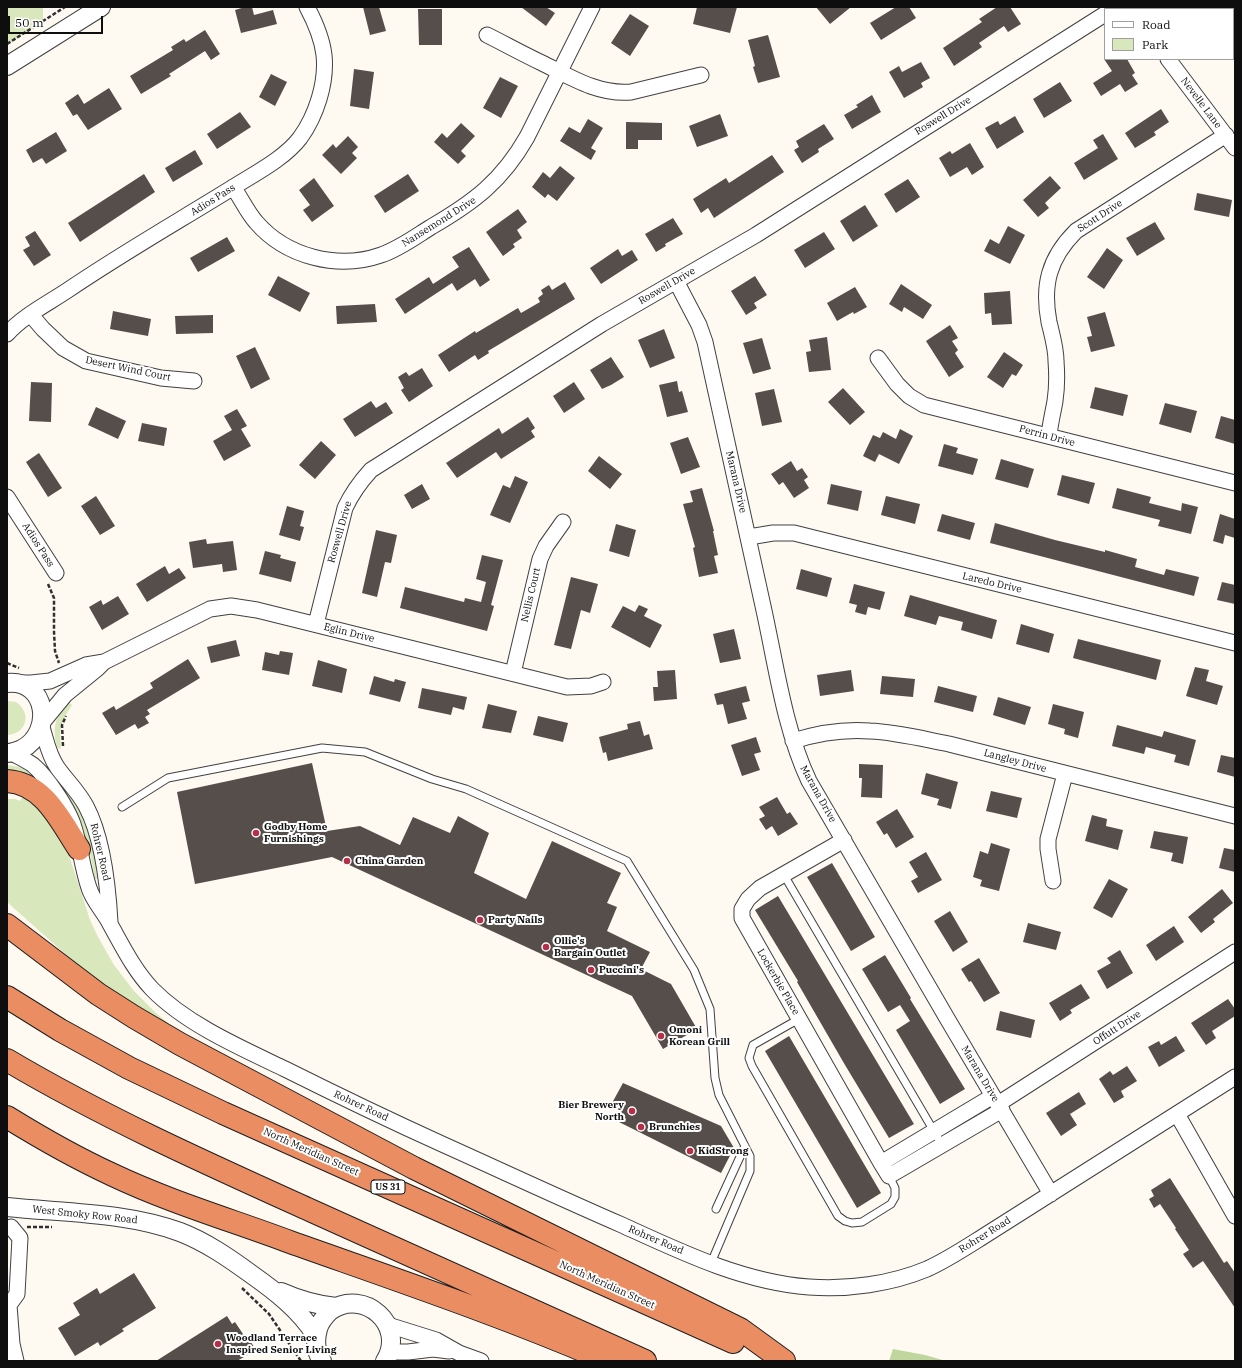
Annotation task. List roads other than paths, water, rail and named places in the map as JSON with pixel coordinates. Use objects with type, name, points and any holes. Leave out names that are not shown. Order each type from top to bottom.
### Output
[{"type":"highway","points":[[7,781],[19,783],[34,790],[42,796],[57,815],[78,849]]},
{"type":"highway","points":[[10,926],[98,994],[168,1037],[414,1168],[740,1329],[784,1361]]},
{"type":"highway","name":"North Meridian Street","points":[[7,997],[60,1030],[129,1068],[216,1110],[776,1361]]},
{"type":"highway","points":[[7,1060],[98,1111],[186,1154],[645,1361]]},
{"type":"highway","points":[[7,1117],[83,1160],[157,1194],[470,1307],[608,1361]]},
{"type":"street","points":[[7,66],[101,7]]},
{"type":"street","name":"Adios Pass","points":[[7,334],[12,328],[79,282],[258,172],[290,148],[310,122],[323,82],[324,56],[318,31],[307,7]]},
{"type":"street","name":"Nansemond Drive","points":[[233,187],[256,222],[280,243],[294,251],[309,256],[341,262],[369,259],[397,248],[476,199],[503,172],[516,156],[592,7]]},
{"type":"street","name":"Roswell Drive","points":[[316,624],[345,508],[351,495],[371,470],[602,324],[756,235],[1104,15]]},
{"type":"street","points":[[487,35],[560,72],[584,83],[609,91],[621,93],[669,84],[701,75]]},
{"type":"street","name":"Nevelle Lane","points":[[1169,60],[1235,148]]},
{"type":"street","name":"Scott Drive","points":[[1049,436],[1055,400],[1056,359],[1046,304],[1046,288],[1049,273],[1055,257],[1065,242],[1076,231],[1226,135]]},
{"type":"street","name":"Marana Drive","points":[[676,281],[699,325],[705,342],[789,728],[799,760],[809,781],[1051,1194]]},
{"type":"street","name":"Desert Wind Court","points":[[31,315],[63,348],[86,361],[161,378],[194,381]]},
{"type":"street","name":"Perrin Drive","points":[[878,358],[897,384],[909,396],[924,405],[1235,483]]},
{"type":"street","name":"Adios Pass","points":[[7,496],[51,577]]},
{"type":"street","name":"Nellis Court","points":[[513,673],[540,559],[546,546],[563,522]]},
{"type":"street","name":"Laredo Drive","points":[[748,537],[773,533],[794,533],[1235,643]]},
{"type":"street","name":"Eglin Drive","points":[[12,681],[31,683],[50,681],[86,665],[104,662],[204,611],[222,606],[231,606],[257,610],[316,624],[567,687],[591,686],[603,682]]},
{"type":"street","name":"Eglin Drive","points":[[41,724],[65,695],[104,662]]},
{"type":"street","points":[[9,753],[30,744],[37,735],[41,724],[42,709],[38,698],[27,686],[12,681]]},
{"type":"street","name":"Rohrer Road","points":[[41,724],[52,759],[57,768],[80,796],[93,822],[108,891],[110,923]]},
{"type":"street","name":"Langley Drive","points":[[793,740],[812,735],[850,730],[871,731],[949,744],[1235,816]]},
{"type":"street","name":"Rohrer Road","points":[[9,753],[36,768],[58,797],[69,814],[74,826],[78,849],[89,891],[110,923],[125,953],[150,987],[180,1012],[252,1054],[375,1113],[652,1239],[711,1263],[757,1278],[787,1285],[828,1288],[856,1286],[886,1281],[925,1270],[943,1261],[1051,1194],[1235,1077]]},
{"type":"street","points":[[1053,881],[1048,855],[1048,839],[1065,774]]},
{"type":"street","name":"Lockerbie Place","points":[[844,840],[760,888],[748,898],[742,909],[742,918],[889,1176]]},
{"type":"street","name":"Offutt Drive","points":[[998,1103],[1235,952]]},
{"type":"street","points":[[881,1163],[933,1132],[998,1103]]},
{"type":"street","points":[[889,1176],[942,1145],[998,1103]]},
{"type":"street","points":[[1177,1114],[1233,1210]]},
{"type":"street","points":[[9,1207],[9,1230],[20,1238],[17,1294],[8,1304],[12,1344],[16,1361]]},
{"type":"street","name":"West Smoky Row Road","points":[[9,1207],[141,1220],[182,1233],[219,1252],[266,1284],[308,1322],[316,1336]]},
{"type":"street","name":"West Smoky Row Road","points":[[266,1284],[294,1298],[317,1305],[336,1307],[348,1303],[360,1304],[371,1308],[381,1315],[388,1325]]},
{"type":"street","points":[[322,1361],[316,1347],[316,1336],[320,1324],[326,1314],[336,1307]]},
{"type":"street","points":[[458,1352],[432,1349],[387,1356],[391,1343],[388,1325],[436,1340],[458,1352],[481,1361]]},
{"type":"lane","points":[[122,806],[168,778],[322,748],[365,752],[432,779],[466,789],[627,861],[694,970],[710,1009],[715,1078],[719,1095],[750,1156],[750,1171],[711,1263]]},
{"type":"lane","points":[[784,875],[933,1132],[942,1145]]},
{"type":"lane","points":[[799,1019],[753,1045],[749,1058],[752,1066],[838,1216],[852,1223],[862,1222],[891,1204],[895,1197],[895,1188],[889,1176]]},
{"type":"lane","points":[[716,1209],[745,1146]]},
{"type":"place","name":"Godby Home Furnishings","points":[[256,833]]},
{"type":"place","name":"China Garden","points":[[347,861]]},
{"type":"place","name":"Party Nails","points":[[480,920]]},
{"type":"place","name":"Ollie's Bargain Outlet","points":[[546,947]]},
{"type":"place","name":"Puccini's","points":[[591,970]]},
{"type":"place","name":"Omoni Korean Grill","points":[[661,1036]]},
{"type":"place","name":"Bier Brewery North","points":[[632,1111]]},
{"type":"place","name":"Brunchies","points":[[641,1127]]},
{"type":"place","name":"KidStrong","points":[[690,1151]]},
{"type":"place","name":"Woodland Terrace Inspired Senior Living","points":[[218,1344]]}]
